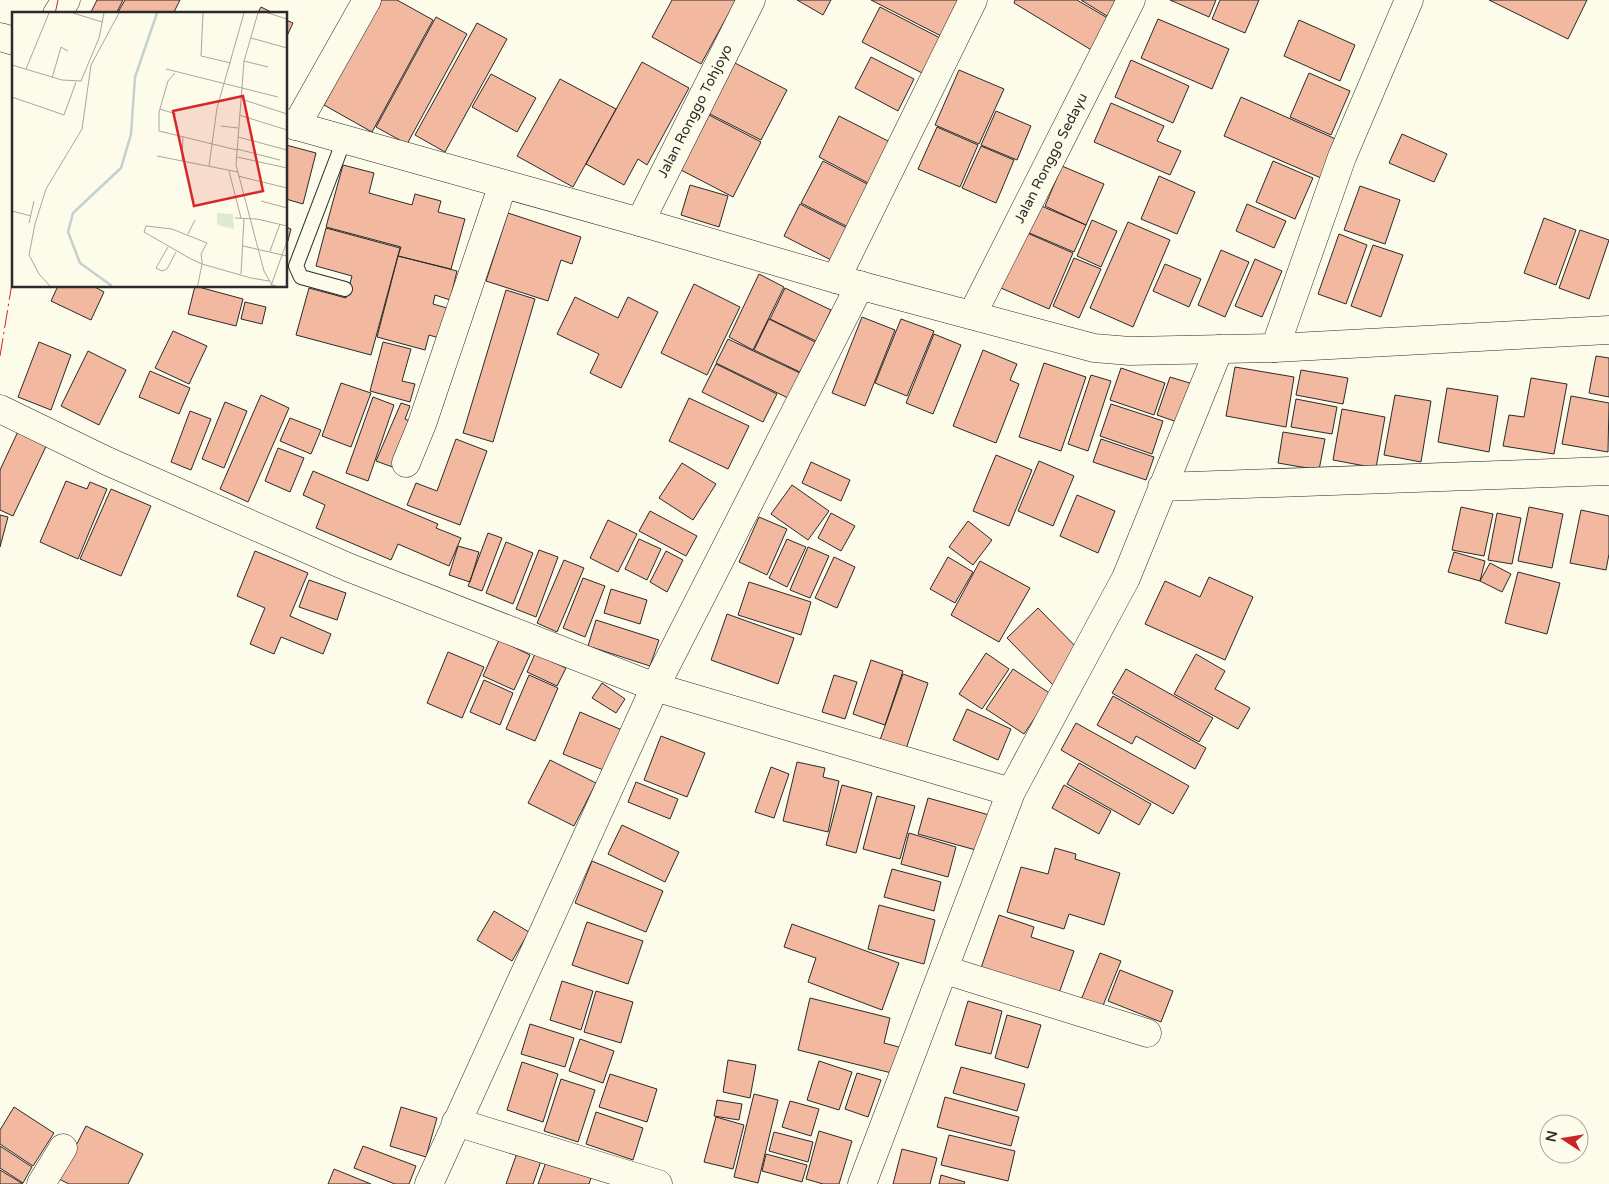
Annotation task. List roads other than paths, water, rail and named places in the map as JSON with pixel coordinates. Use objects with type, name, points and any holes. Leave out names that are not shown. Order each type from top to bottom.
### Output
[{"type":"street","points":[[58,12],[66,0]]},
{"type":"street","points":[[367,0],[291,125],[848,282],[1094,348],[1130,351],[1275,348],[1609,330]]},
{"type":"street","name":"Jalan Ronggo Tohjoyo","points":[[640,222],[751,0]]},
{"type":"street","points":[[429,1184],[655,688],[848,282],[972,0]]},
{"type":"street","name":"Jalan Ronggo Sedayu","points":[[972,315],[1131,0]]},
{"type":"street","points":[[1275,348],[1342,157],[1409,0]]},
{"type":"street","points":[[406,463],[422,424],[503,184]]},
{"type":"street","points":[[862,1184],[945,970],[1011,792],[1126,578],[1219,349]]},
{"type":"street","points":[[0,409],[107,461],[350,568],[655,688],[1011,792]]},
{"type":"street","points":[[1162,487],[1609,472]]},
{"type":"street","points":[[945,970],[1148,1033]]},
{"type":"street","points":[[456,1122],[658,1184]]},
{"type":"street","points":[[41,1184],[63,1148]]},
{"type":"lane","points":[[344,140],[296,266],[301,277],[345,289]]}]
